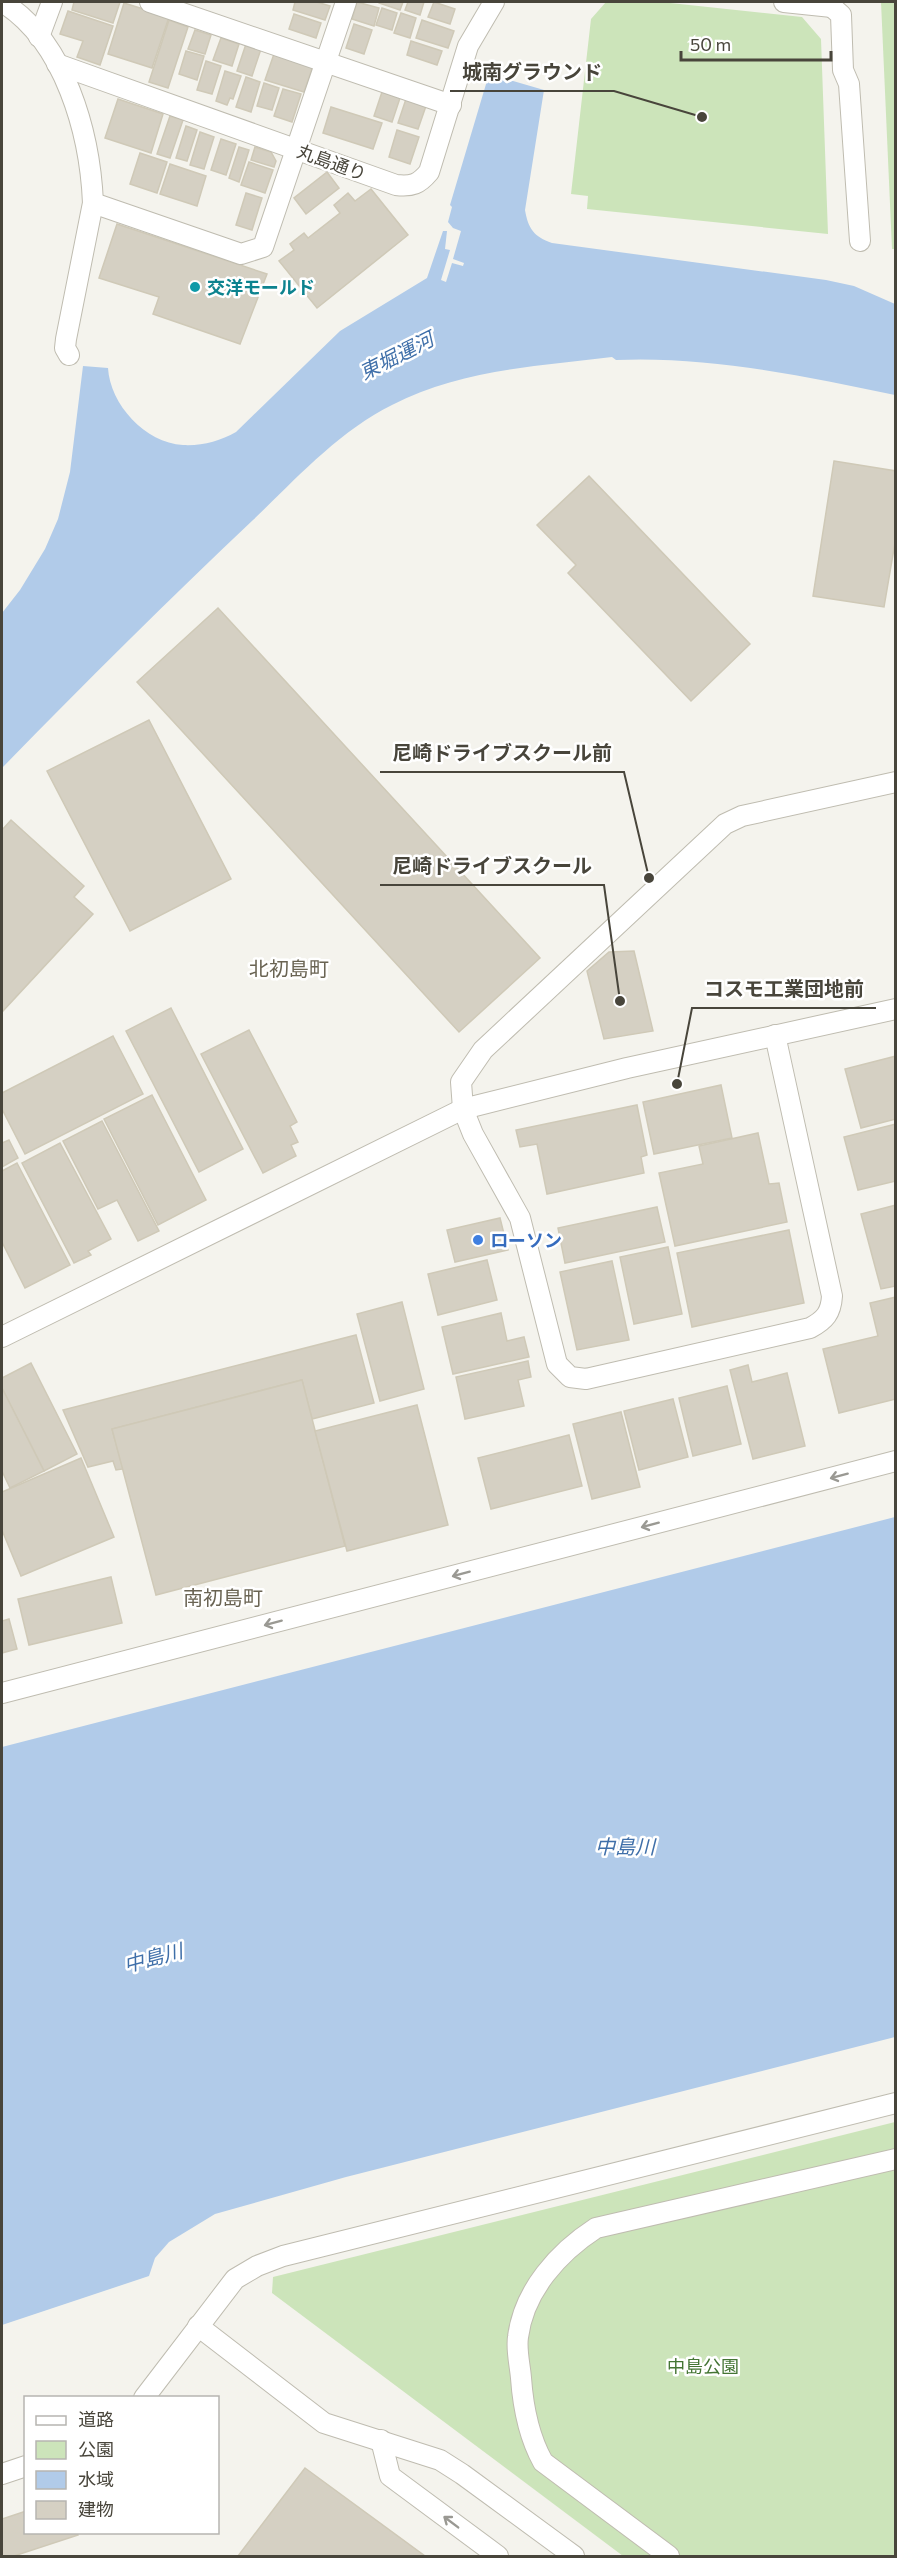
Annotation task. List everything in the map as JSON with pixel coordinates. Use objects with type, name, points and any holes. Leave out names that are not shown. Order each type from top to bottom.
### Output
[{"type":"street","points":[[2,2],[27,22],[57,64],[72,93],[85,138],[93,203],[66,339],[65,348],[69,355]]},
{"type":"street","points":[[39,37],[52,2]]},
{"type":"street","points":[[150,2],[451,105]]},
{"type":"street","points":[[93,203],[241,254],[263,247],[346,2]]},
{"type":"street","name":"丸島通り","points":[[57,64],[396,185],[410,187],[421,182],[429,172],[472,38],[494,2]]},
{"type":"street","points":[[784,2],[831,4],[841,15],[843,70],[849,84],[860,241]]},
{"type":"street","points":[[775,1035],[832,1296],[831,1309],[823,1321],[810,1328],[586,1379],[570,1377],[557,1364],[520,1218],[473,1134],[463,1108],[461,1082],[483,1050],[717,830],[742,816],[896,782]]},
{"type":"street","points":[[2,1337],[463,1108],[627,1068],[896,1009]]},
{"type":"street","points":[[2,1693],[896,1461]]},
{"type":"street","points":[[145,2396],[165,2373],[235,2279],[257,2266],[283,2256],[896,2103]]},
{"type":"street","points":[[669,2556],[543,2462],[536,2450],[522,2404],[518,2337],[535,2290],[549,2268],[575,2242],[596,2228],[896,2159]]},
{"type":"street","points":[[198,2326],[324,2423],[440,2460],[574,2556]]},
{"type":"street","points":[[381,2440],[390,2476],[498,2556]]},
{"type":"street","points":[[2,2474],[24,2467]]},
{"type":"green space","points":[[606,2],[661,2],[802,17],[821,39],[828,234],[587,209],[588,196],[571,194],[591,19]]},
{"type":"green space","points":[[881,2],[895,2],[895,249],[892,249]]},
{"type":"green space","name":"中島公園","points":[[895,2122],[895,2556],[623,2556],[272,2293],[273,2277]]},
{"type":"water","name":"東堀運河","points":[[489,74],[544,90],[525,210],[530,227],[536,235],[552,243],[826,280],[854,286],[895,304],[895,395],[721,364],[616,360],[612,357],[500,371],[418,393],[372,416],[318,457],[157,612],[2,768],[2,613],[20,590],[45,549],[58,519],[70,472],[83,366],[108,368],[110,382],[123,408],[143,429],[156,437],[169,443],[183,445],[211,442],[236,432],[340,331],[427,278],[443,231],[447,231],[445,249],[450,250],[441,280],[446,282],[452,263],[463,266],[464,263],[453,259],[461,231],[453,228],[448,222],[452,207],[450,205]]},
{"type":"water","name":"中島川","points":[[895,1517],[895,2037],[346,2177],[215,2214],[169,2242],[155,2258],[149,2276],[2,2325],[2,1747]]},
{"type":"building","points":[[74,2],[120,2],[113,23],[72,10]]},
{"type":"building","points":[[295,2],[317,2],[330,6],[325,20],[293,10]]},
{"type":"building","points":[[357,2],[379,8],[374,26],[352,19]]},
{"type":"building","points":[[379,2],[403,2],[400,10]]},
{"type":"building","points":[[408,2],[424,2],[420,15],[405,10]]},
{"type":"building","points":[[434,2],[455,9],[450,24],[428,17]]},
{"type":"building","points":[[124,3],[169,17],[152,68],[108,54]]},
{"type":"building","points":[[382,8],[397,13],[392,30],[376,25]]},
{"type":"building","points":[[68,11],[113,26],[100,65],[77,57],[83,41],[60,34]]},
{"type":"building","points":[[401,13],[416,18],[410,38],[394,33]]},
{"type":"building","points":[[294,14],[321,23],[316,38],[289,29]]},
{"type":"building","points":[[169,20],[188,27],[168,88],[149,82]]},
{"type":"building","points":[[422,20],[454,31],[448,48],[416,38]]},
{"type":"building","points":[[354,24],[372,30],[364,54],[346,48]]},
{"type":"building","points":[[195,30],[211,35],[205,54],[188,49]]},
{"type":"building","points":[[221,38],[239,44],[232,66],[213,60]]},
{"type":"building","points":[[411,41],[442,51],[437,65],[407,55]]},
{"type":"building","points":[[246,44],[261,49],[252,76],[237,71]]},
{"type":"building","points":[[186,51],[204,56],[197,80],[179,74]]},
{"type":"building","points":[[274,54],[313,66],[304,92],[265,80]]},
{"type":"building","points":[[206,61],[221,66],[212,94],[197,90]]},
{"type":"building","points":[[225,71],[241,76],[233,99],[230,98],[227,105],[216,101]]},
{"type":"building","points":[[246,77],[260,82],[251,112],[236,107]]},
{"type":"building","points":[[264,83],[279,88],[272,110],[257,106]]},
{"type":"building","points":[[283,89],[301,94],[292,122],[274,116]]},
{"type":"building","points":[[382,92],[400,98],[392,122],[374,116]]},
{"type":"building","points":[[118,99],[163,114],[151,153],[105,138]]},
{"type":"building","points":[[406,99],[426,106],[418,129],[398,123]]},
{"type":"building","points":[[331,107],[382,123],[373,149],[323,133]]},
{"type":"building","points":[[170,116],[183,120],[170,158],[157,154]]},
{"type":"building","points":[[186,126],[197,130],[187,161],[176,158]]},
{"type":"building","points":[[397,130],[419,137],[410,164],[389,157]]},
{"type":"building","points":[[200,132],[214,137],[204,169],[190,165]]},
{"type":"building","points":[[221,139],[236,144],[226,175],[211,170]]},
{"type":"building","points":[[239,147],[249,150],[239,182],[229,178]]},
{"type":"building","points":[[255,147],[271,152],[276,161],[274,167],[251,160]]},
{"type":"building","points":[[140,153],[167,162],[157,193],[130,184]]},
{"type":"building","points":[[249,162],[273,170],[265,193],[241,185]]},
{"type":"building","points":[[170,164],[206,176],[197,206],[160,194]]},
{"type":"building","points":[[327,172],[339,188],[306,214],[294,198]]},
{"type":"building","points":[[371,189],[408,235],[317,308],[279,261],[294,250],[290,244],[304,233],[308,238],[340,213],[334,205],[348,193],[355,201]]},
{"type":"building","points":[[246,193],[262,198],[252,230],[236,225]]},
{"type":"building","name":"交洋モールド","points":[[117,224],[267,274],[240,344],[153,314],[159,297],[99,278]]},
{"type":"building","points":[[834,461],[896,471],[896,537],[884,607],[813,596]]},
{"type":"building","points":[[589,476],[750,644],[691,701],[568,573],[576,565],[537,525]]},
{"type":"building","points":[[218,608],[540,958],[459,1032],[137,682]]},
{"type":"building","points":[[149,720],[231,879],[130,931],[47,771]]},
{"type":"building","points":[[11,820],[84,886],[74,897],[93,914],[2,1012],[2,830]]},
{"type":"building","points":[[634,951],[653,1031],[604,1039],[587,971],[609,952]]},
{"type":"building","points":[[171,1008],[243,1149],[199,1172],[126,1031]]},
{"type":"building","points":[[249,1030],[297,1122],[290,1126],[298,1142],[291,1145],[296,1156],[263,1173],[201,1054]]},
{"type":"building","points":[[113,1036],[143,1094],[25,1154],[2,1109],[2,1093]]},
{"type":"building","points":[[896,1056],[896,1119],[861,1128],[845,1069]]},
{"type":"building","points":[[721,1085],[732,1138],[654,1154],[643,1102]]},
{"type":"building","points":[[152,1095],[206,1200],[158,1225],[104,1119]]},
{"type":"building","points":[[637,1105],[647,1155],[641,1157],[644,1173],[547,1194],[537,1144],[520,1147],[516,1130]]},
{"type":"building","points":[[102,1121],[159,1231],[138,1241],[117,1200],[98,1209],[63,1141]]},
{"type":"building","points":[[896,1124],[896,1181],[858,1190],[844,1137]]},
{"type":"building","points":[[758,1133],[769,1184],[779,1183],[787,1222],[675,1246],[659,1173],[703,1164],[699,1146]]},
{"type":"building","points":[[9,1140],[18,1158],[2,1167],[2,1143]]},
{"type":"building","points":[[60,1143],[111,1239],[88,1251],[91,1255],[74,1263],[22,1163]]},
{"type":"building","points":[[17,1163],[70,1265],[25,1288],[2,1242],[2,1171]]},
{"type":"building","points":[[896,1205],[896,1286],[881,1289],[861,1214]]},
{"type":"building","points":[[657,1207],[665,1242],[565,1263],[558,1228]]},
{"type":"building","name":"ローソン","points":[[500,1218],[508,1250],[455,1262],[447,1230]]},
{"type":"building","points":[[789,1230],[804,1303],[692,1327],[677,1253]]},
{"type":"building","points":[[668,1247],[682,1314],[634,1324],[620,1257]]},
{"type":"building","points":[[487,1260],[497,1300],[438,1315],[428,1274]]},
{"type":"building","points":[[612,1261],[629,1340],[577,1350],[560,1272]]},
{"type":"building","points":[[896,1297],[896,1399],[839,1413],[823,1349],[878,1336],[870,1303]]},
{"type":"building","points":[[402,1302],[424,1389],[380,1401],[357,1314]]},
{"type":"building","points":[[501,1313],[507,1341],[524,1337],[529,1357],[453,1374],[442,1327]]},
{"type":"building","points":[[356,1335],[374,1403],[312,1419],[302,1380],[112,1429],[123,1469],[116,1470],[113,1461],[88,1467],[63,1410]]},
{"type":"building","points":[[528,1361],[531,1377],[518,1380],[524,1406],[465,1419],[456,1377]]},
{"type":"building","points":[[31,1363],[77,1454],[44,1471],[2,1388],[2,1378]]},
{"type":"building","points":[[748,1365],[752,1382],[787,1373],[805,1446],[753,1459],[730,1370]]},
{"type":"building","points":[[302,1380],[345,1546],[156,1595],[112,1429]]},
{"type":"building","points":[[727,1386],[741,1444],[693,1456],[679,1398]]},
{"type":"building","points":[[2,1388],[44,1471],[10,1488],[2,1471]]},
{"type":"building","points":[[673,1399],[688,1457],[639,1470],[624,1411]]},
{"type":"building","points":[[417,1405],[448,1525],[347,1551],[315,1431]]},
{"type":"building","points":[[621,1412],[640,1487],[592,1499],[573,1424]]},
{"type":"building","points":[[569,1435],[582,1486],[491,1509],[478,1458]]},
{"type":"building","points":[[81,1458],[114,1537],[21,1576],[2,1530],[2,1492]]},
{"type":"building","points":[[111,1577],[122,1623],[29,1645],[18,1599]]},
{"type":"building","points":[[9,1619],[17,1649],[2,1653],[2,1621]]},
{"type":"building","points":[[305,2468],[425,2556],[238,2556]]},
{"type":"building","points":[[24,2512],[24,2534],[78,2535],[14,2556],[2,2556],[2,2519]]},
{"type":"place","name":"城南グラウンド","points":[[702,117]]},
{"type":"place","name":"交洋モールド","points":[[195,287]]},
{"type":"place","name":"尼崎ドライブスクール前","points":[[649,878]]},
{"type":"place","name":"尼崎ドライブスクール","points":[[620,1001]]},
{"type":"place","name":"コスモ工業団地前","points":[[677,1084]]},
{"type":"place","name":"ローソン","points":[[478,1240]]},
{"type":"district","name":"北初島町","points":[[289,968]]},
{"type":"district","name":"南初島町","points":[[223,1597]]}]
